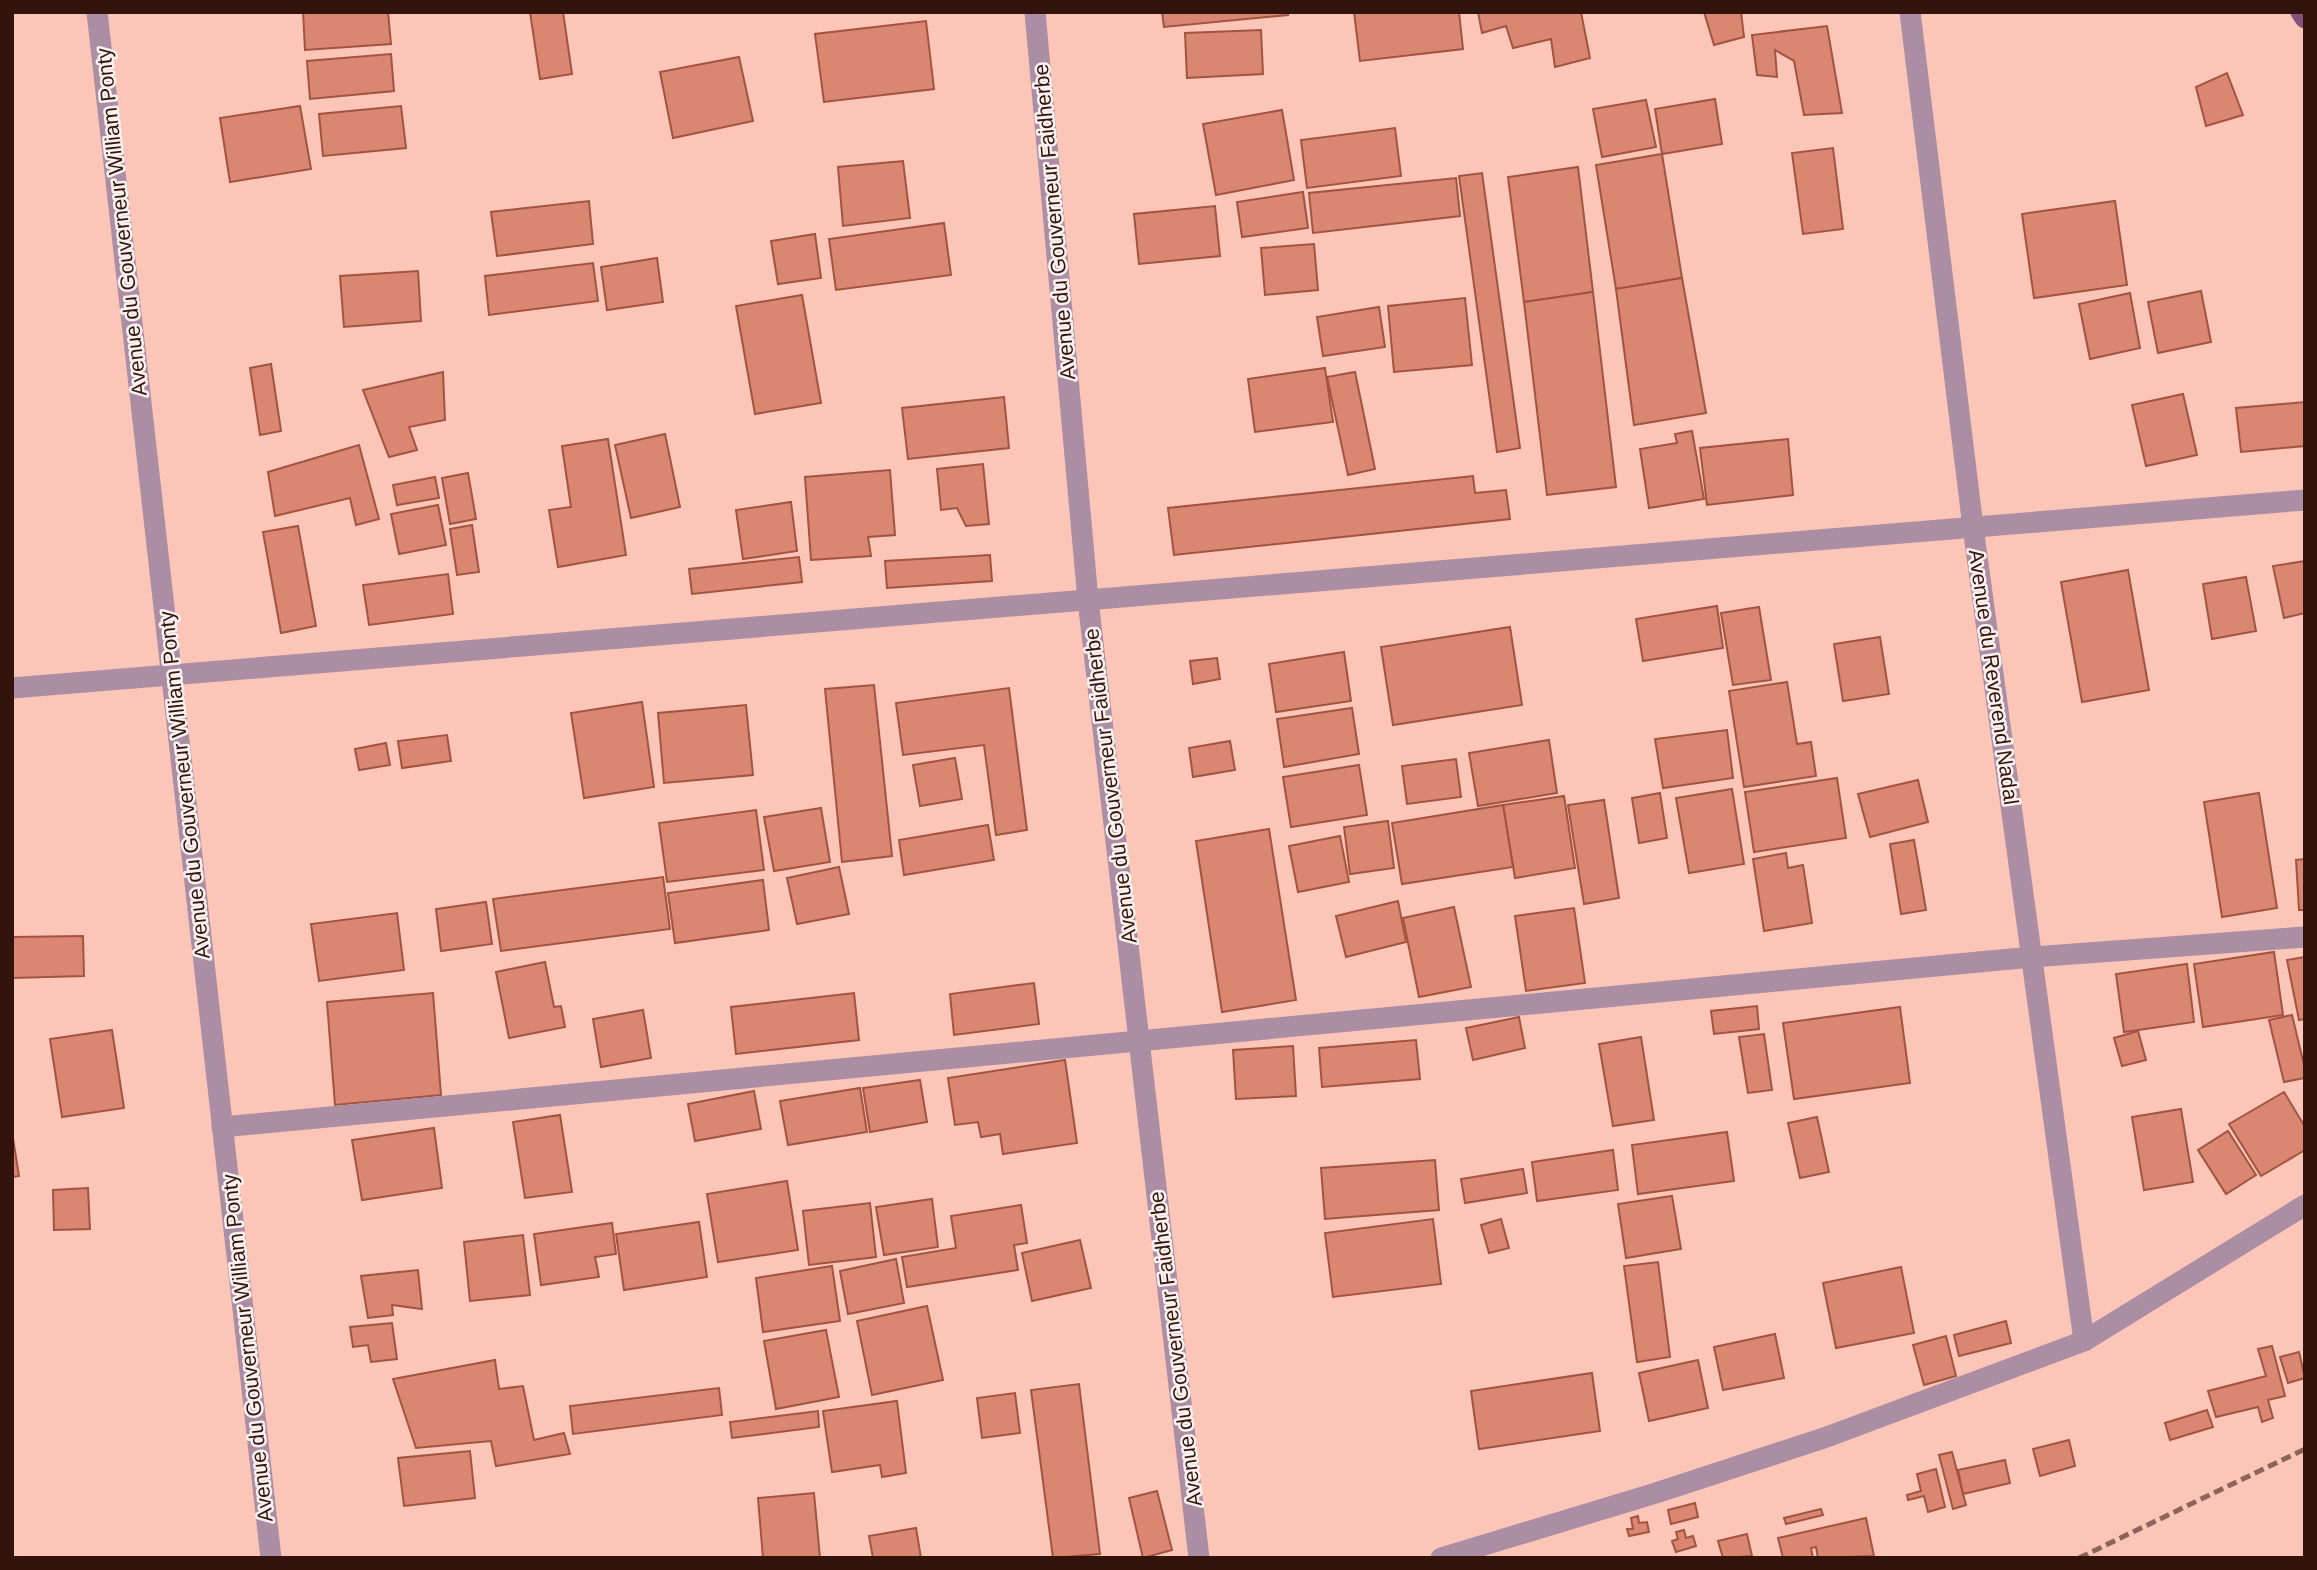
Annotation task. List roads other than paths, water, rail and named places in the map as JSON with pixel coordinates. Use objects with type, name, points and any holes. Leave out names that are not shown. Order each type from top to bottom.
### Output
[{"type":"main road","points":[[2301,12],[2305,18]]},
{"type":"street","name":"Avenue du Gouverneur William Ponty","points":[[97,12],[271,1558]]},
{"type":"street","name":"Avenue du Gouverneur Faidherbe","points":[[1035,12],[1088,600],[1199,1558]]},
{"type":"street","name":"Avenue du Reverend Nadal","points":[[1910,12],[1973,527],[2084,1341]]},
{"type":"street","points":[[12,688],[2305,500]]},
{"type":"street","points":[[222,1127],[2032,957],[2305,937]]},
{"type":"street","points":[[1441,1558],[1656,1493],[1811,1442],[2084,1341],[2305,1205]]},
{"type":"railway","points":[[2079,1558],[2305,1449]]}]
